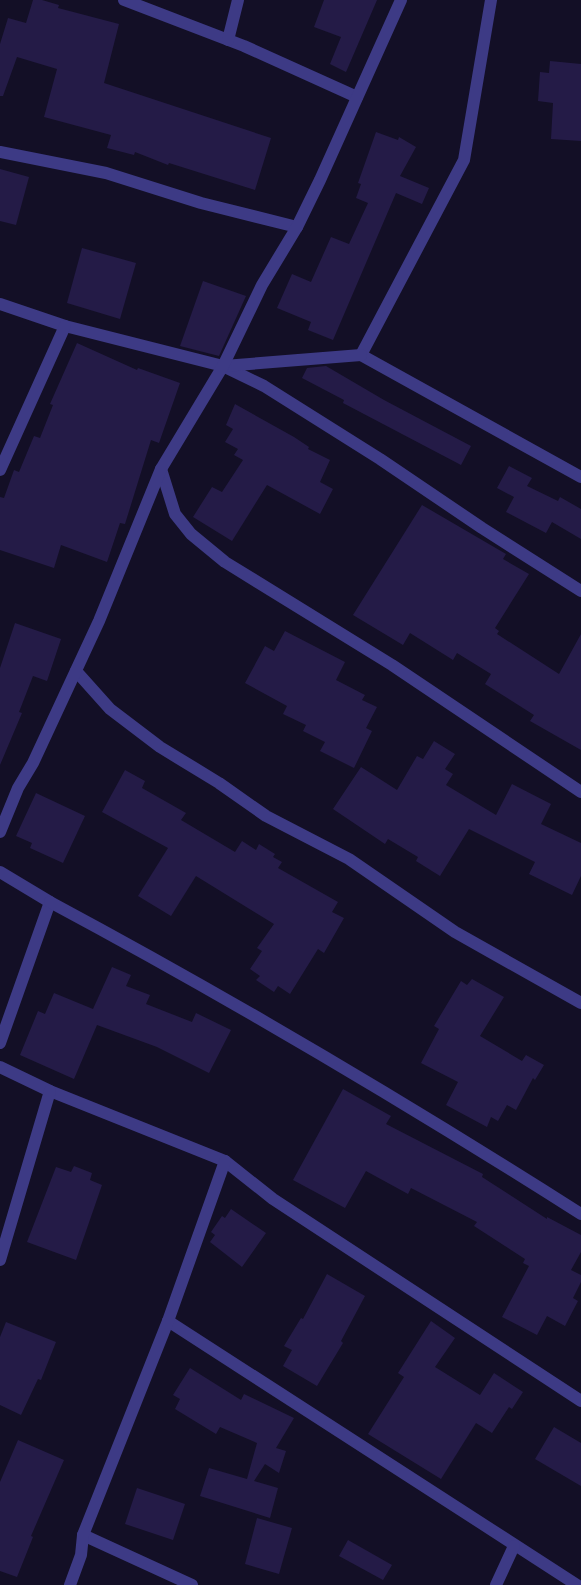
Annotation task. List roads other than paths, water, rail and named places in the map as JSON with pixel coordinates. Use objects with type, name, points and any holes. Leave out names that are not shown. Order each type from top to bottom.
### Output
[{"type":"street","points":[[124,0],[228,40],[357,97]]},
{"type":"street","points":[[228,40],[238,0]]},
{"type":"street","points":[[0,832],[18,788],[32,763],[99,621],[161,469],[223,366],[262,285],[297,227],[401,0]]},
{"type":"street","points":[[361,355],[464,160],[491,0]]},
{"type":"street","points":[[0,152],[106,173],[201,202],[297,227]]},
{"type":"street","points":[[0,304],[65,326],[223,366],[264,386],[372,454],[482,528],[581,591]]},
{"type":"street","points":[[0,470],[65,326]]},
{"type":"street","points":[[223,366],[361,355],[581,477]]},
{"type":"street","points":[[161,469],[175,514],[191,534],[225,562],[392,666],[581,792]]},
{"type":"street","points":[[76,671],[110,709],[160,747],[266,816],[349,859],[456,932],[581,1003]]},
{"type":"street","points":[[0,872],[50,902],[175,969],[506,1166],[581,1214]]},
{"type":"street","points":[[0,1043],[50,902]]},
{"type":"street","points":[[0,1067],[50,1091],[225,1161],[273,1199],[581,1401]]},
{"type":"street","points":[[0,1260],[50,1091]]},
{"type":"street","points":[[70,1585],[81,1555],[83,1535],[168,1321],[225,1161]]},
{"type":"street","points":[[168,1321],[577,1585]]},
{"type":"street","points":[[83,1535],[192,1585]]},
{"type":"street","points":[[496,1585],[514,1546]]}]
